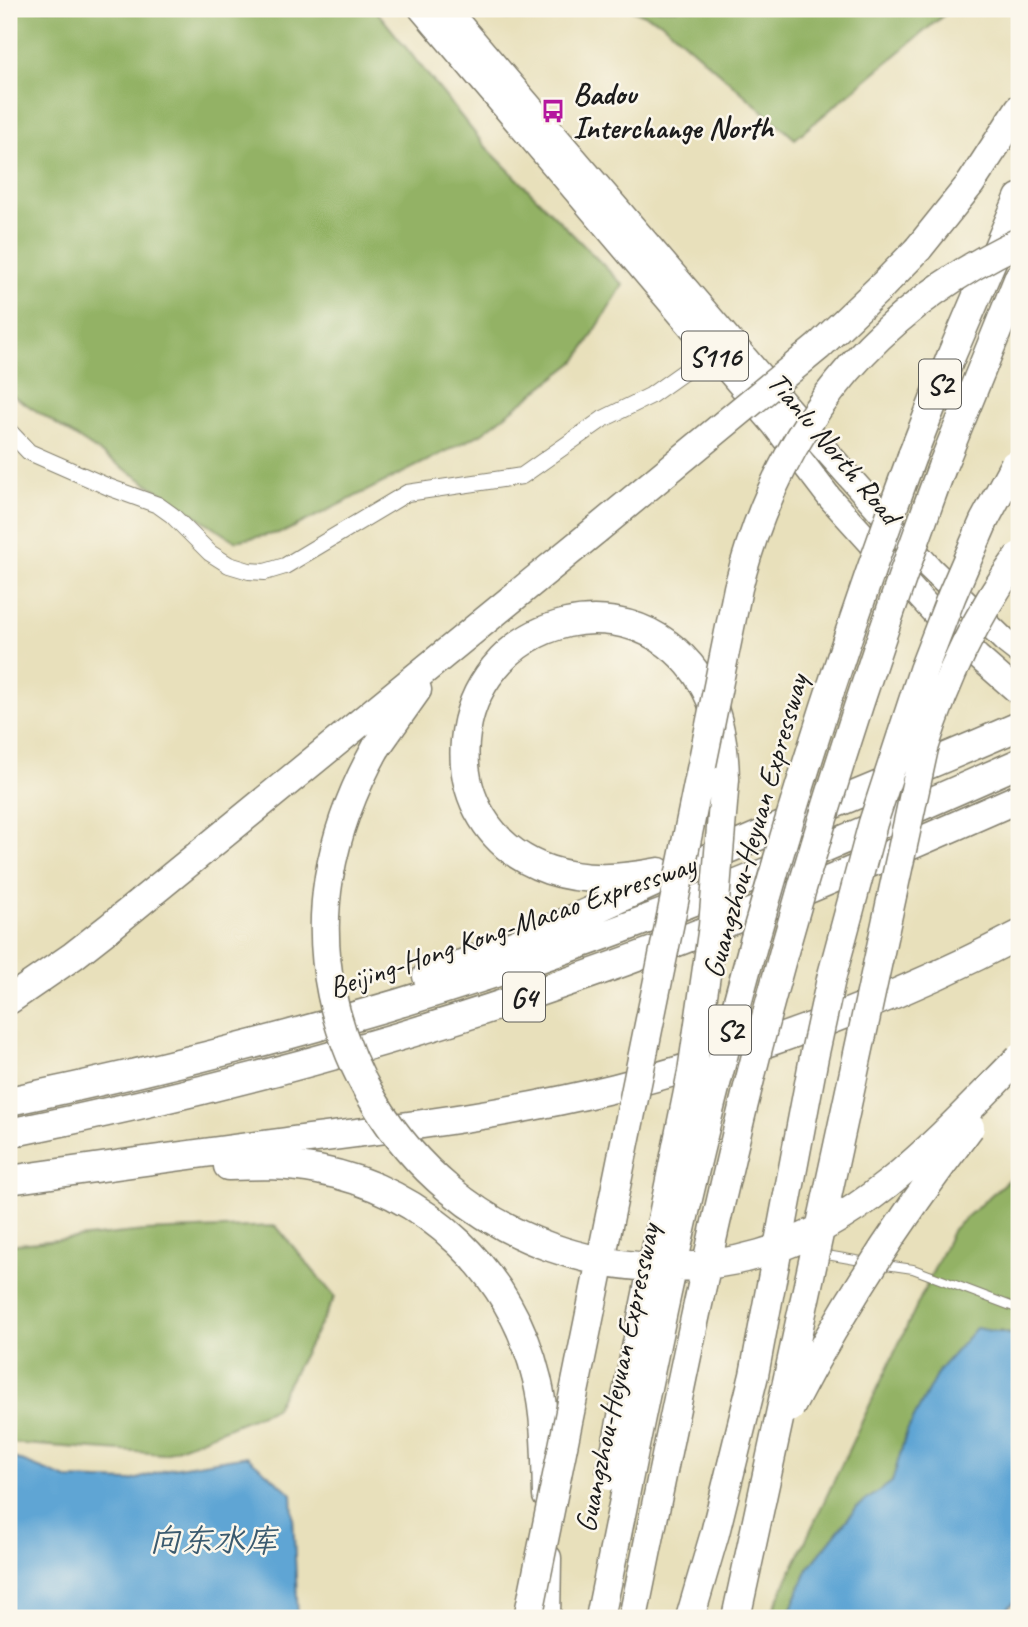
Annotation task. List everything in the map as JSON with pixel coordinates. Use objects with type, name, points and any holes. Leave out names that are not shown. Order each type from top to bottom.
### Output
[{"type":"highway","points":[[9,1000],[73,956],[818,347],[868,301],[918,249],[971,183],[1019,109]]},
{"type":"highway","name":"Guangzhou-Heyuan Expressway","points":[[600,1618],[691,1189],[716,1083],[773,871],[834,675],[874,559],[912,456],[1019,198]]},
{"type":"highway","points":[[528,1618],[738,588],[757,524],[779,473],[800,434],[861,354],[885,330],[937,288],[1019,242]]},
{"type":"highway","name":"Guangzhou-Heyuan Expressway","points":[[633,1618],[722,1196],[804,880],[860,698],[904,569],[1019,277]]},
{"type":"highway","points":[[690,1618],[751,1389],[831,979],[873,823],[923,670],[952,595],[984,521],[1017,462]]},
{"type":"highway","points":[[736,1618],[924,748],[965,643],[1019,556]]},
{"type":"highway","points":[[490,616],[439,664],[395,719],[376,748],[341,825],[326,908],[327,955],[338,1020],[366,1089],[403,1144],[457,1196],[512,1231],[591,1259],[647,1267],[713,1264],[759,1254],[786,1245],[837,1221],[883,1189],[936,1141],[1019,1058]]},
{"type":"highway","points":[[587,1618],[621,1416],[692,1072],[713,926],[725,779],[721,728],[714,704],[702,681],[682,655],[668,644],[623,623],[598,620],[573,621],[541,631],[512,649],[489,673],[472,703],[465,736],[469,786],[483,816],[504,842],[531,862],[562,874],[595,878],[629,877],[702,861]]},
{"type":"highway","points":[[88,1085],[186,1047],[265,1026],[444,970],[617,901],[702,861],[1019,726]]},
{"type":"highway","name":"Beijing-Hong Kong-Macao Expressway","points":[[9,1101],[192,1061],[334,1023],[539,958],[715,892],[1017,764]]},
{"type":"highway","name":"G4","points":[[9,1133],[278,1072],[536,993],[726,922],[1019,798]]},
{"type":"highway","points":[[9,1180],[481,1115],[613,1088],[729,1056],[805,1030],[929,979],[1019,935]]},
{"type":"highway","points":[[695,1618],[764,1459],[829,1338],[901,1222],[940,1166],[1019,1065]]},
{"type":"highway","points":[[9,1180],[197,1167],[269,1165],[318,1170],[372,1186],[432,1218],[469,1251],[500,1290],[523,1334],[538,1381],[544,1431],[548,1525],[546,1618]]},
{"type":"main road","name":"Tianlu North Road","points":[[421,9],[712,352],[850,477],[930,568],[1019,652]]},
{"type":"main road","name":"Tianlu North Road","points":[[447,9],[782,417],[829,496],[961,641],[1019,694]]},
{"type":"main road","points":[[829,496],[850,477]]},
{"type":"street","points":[[9,431],[29,452],[111,488],[158,505],[172,515],[210,553],[229,565],[265,572],[285,566],[407,494],[522,476],[604,419],[650,396],[712,352]]},
{"type":"lane","points":[[820,1254],[912,1269],[1019,1309]]},
{"type":"green space","points":[[9,9],[375,9],[485,146],[623,285],[577,360],[481,434],[284,532],[235,541],[9,393]]},
{"type":"green space","points":[[500,9],[548,9],[544,20],[502,18]]},
{"type":"green space","points":[[630,9],[951,9],[795,139],[660,21]]},
{"type":"green space","points":[[1019,1170],[1019,1336],[999,1331],[907,1431],[892,1482],[857,1507],[808,1569],[787,1618],[769,1618],[953,1229]]},
{"type":"green space","points":[[276,1226],[335,1297],[274,1409],[164,1454],[9,1443],[9,1245],[144,1231]]},
{"type":"water","points":[[976,1328],[1019,1336],[1019,1597],[998,1618],[787,1618],[808,1569],[857,1507],[892,1482],[907,1431],[939,1370]]},
{"type":"water","name":"向东水库","points":[[247,1456],[292,1494],[298,1618],[9,1618],[9,1462],[14,1458],[67,1479],[131,1481],[172,1468]]},
{"type":"place","name":"Badou Interchange North","points":[[553,111]]}]
